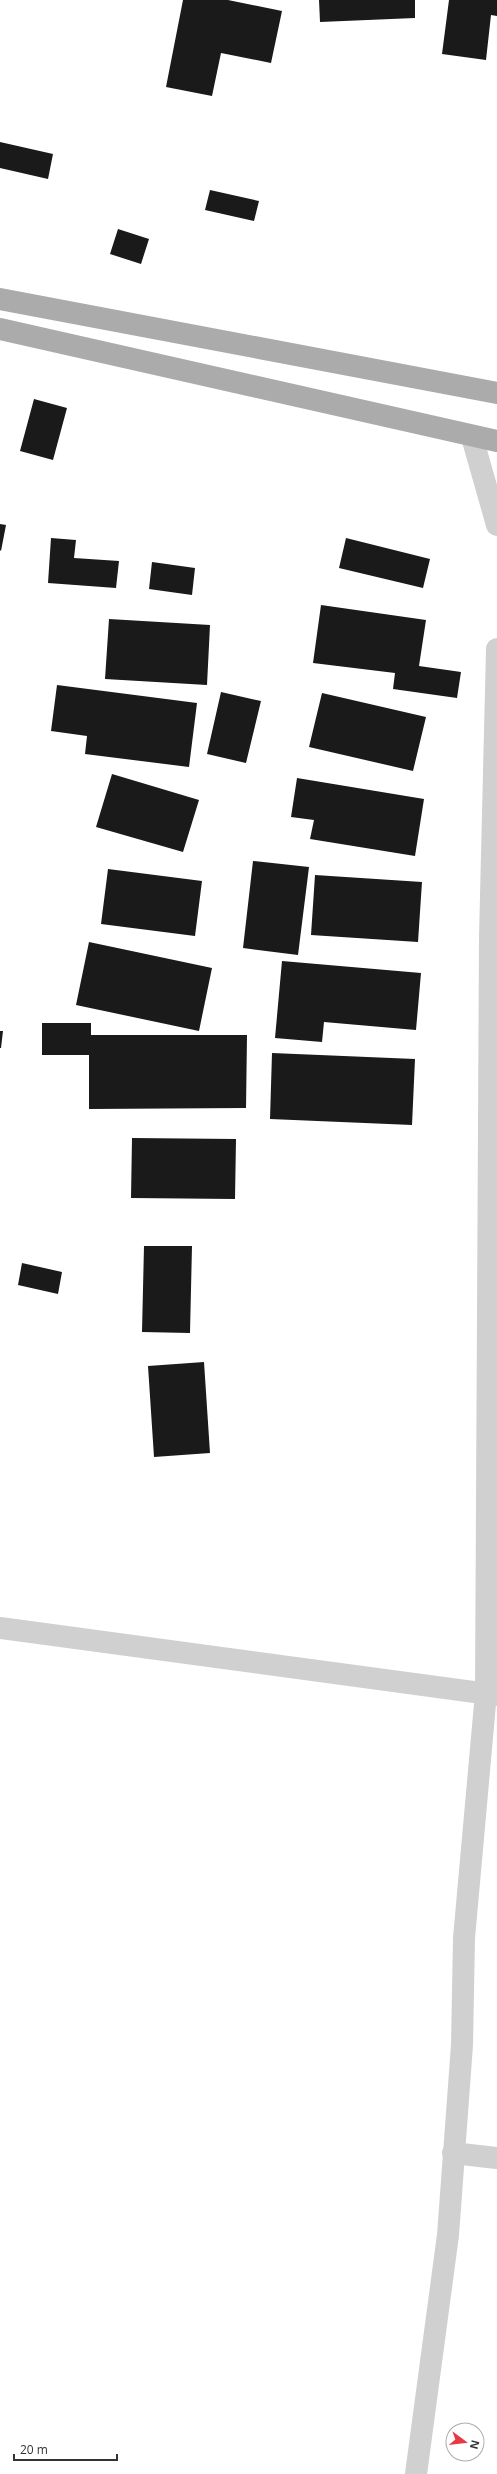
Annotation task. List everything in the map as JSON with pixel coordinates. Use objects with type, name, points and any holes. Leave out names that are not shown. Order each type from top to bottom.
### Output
[{"type":"main road","points":[[0,299],[497,393]]},
{"type":"main road","points":[[0,329],[497,442]]},
{"type":"street","points":[[472,437],[497,525]]},
{"type":"street","points":[[416,2474],[448,2235],[462,2045],[464,1938],[491,1694],[490,945],[497,649]]},
{"type":"street","points":[[0,1628],[491,1694]]},
{"type":"street","points":[[454,2153],[497,2158]]},
{"type":"building","points":[[183,0],[228,0],[282,11],[271,63],[221,53],[212,96],[166,87]]},
{"type":"building","points":[[319,0],[415,0],[415,18],[320,22]]},
{"type":"building","points":[[449,0],[497,0],[497,16],[491,15],[486,60],[442,54]]},
{"type":"building","points":[[0,142],[53,154],[48,179],[0,168]]},
{"type":"building","points":[[210,190],[259,201],[254,221],[205,210]]},
{"type":"building","points":[[118,229],[149,239],[141,264],[110,254]]},
{"type":"building","points":[[34,399],[67,408],[53,460],[20,451]]},
{"type":"building","points":[[0,524],[6,525],[1,551],[0,550]]},
{"type":"building","points":[[51,538],[76,540],[74,558],[119,561],[116,588],[48,583]]},
{"type":"building","points":[[346,538],[430,559],[423,588],[339,568]]},
{"type":"building","points":[[152,562],[195,568],[192,595],[149,589]]},
{"type":"building","points":[[321,605],[426,620],[419,666],[461,672],[457,698],[393,689],[395,673],[313,663]]},
{"type":"building","points":[[109,619],[210,625],[207,685],[105,679]]},
{"type":"building","points":[[57,685],[197,703],[189,767],[85,754],[87,736],[51,731]]},
{"type":"building","points":[[221,692],[261,701],[246,763],[207,754]]},
{"type":"building","points":[[322,693],[426,717],[413,771],[309,747]]},
{"type":"building","points":[[112,774],[199,800],[183,852],[96,827]]},
{"type":"building","points":[[297,778],[424,799],[415,856],[310,839],[314,820],[291,817]]},
{"type":"building","points":[[253,861],[309,867],[298,955],[243,948]]},
{"type":"building","points":[[108,869],[202,881],[195,936],[101,924]]},
{"type":"building","points":[[315,875],[422,882],[418,942],[311,935]]},
{"type":"building","points":[[89,942],[212,968],[199,1031],[76,1005]]},
{"type":"building","points":[[282,961],[421,973],[416,1030],[324,1022],[322,1042],[275,1038]]},
{"type":"building","points":[[42,1023],[91,1023],[91,1035],[247,1035],[246,1108],[89,1109],[89,1055],[42,1055]]},
{"type":"building","points":[[0,1031],[3,1031],[1,1048],[0,1048]]},
{"type":"building","points":[[272,1053],[415,1059],[412,1125],[270,1119]]},
{"type":"building","points":[[132,1138],[236,1139],[235,1199],[131,1198]]},
{"type":"building","points":[[144,1246],[192,1246],[190,1333],[142,1332]]},
{"type":"building","points":[[22,1263],[62,1272],[58,1294],[18,1285]]},
{"type":"building","points":[[204,1362],[210,1453],[154,1457],[148,1366]]}]
